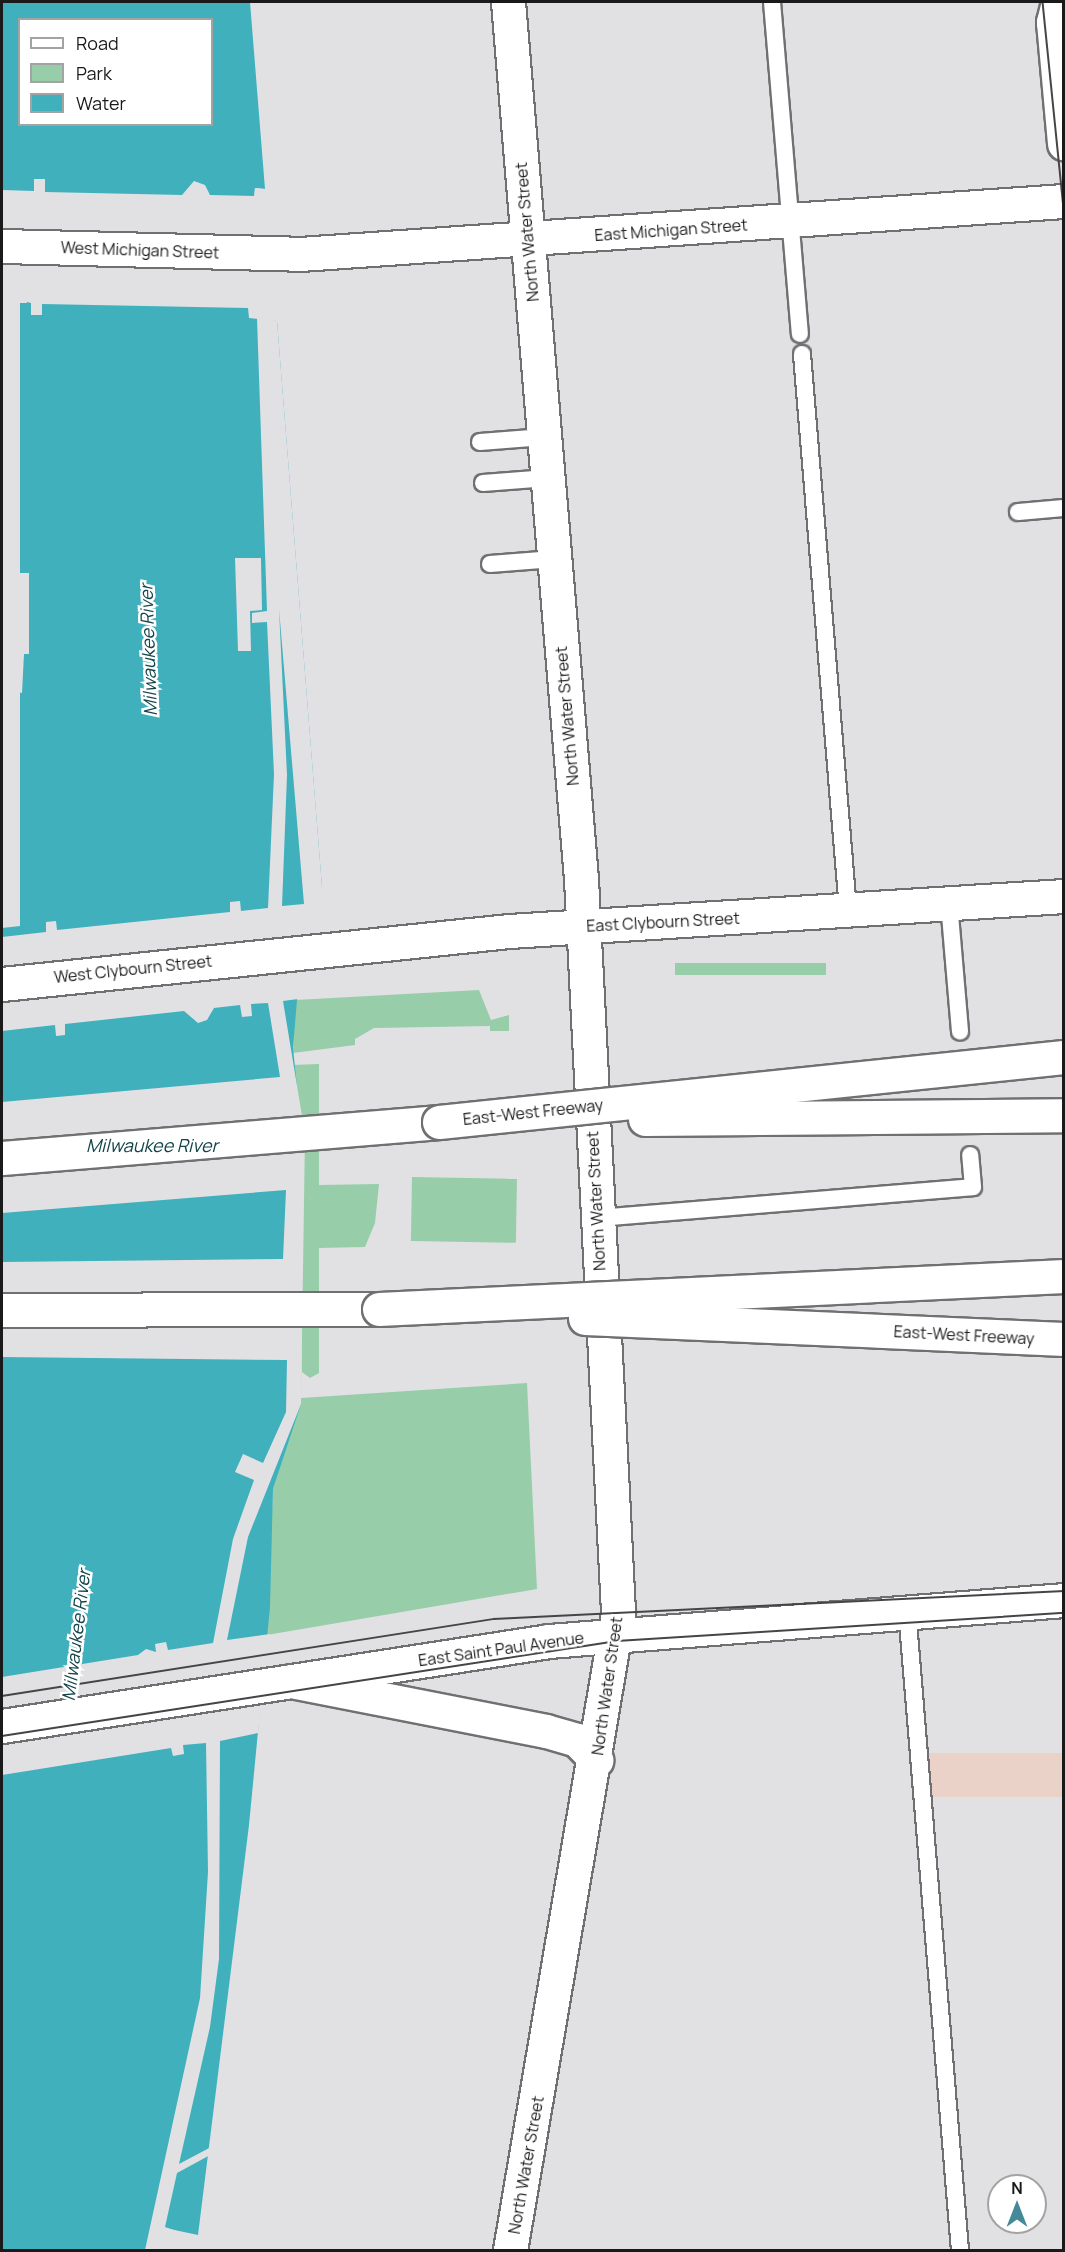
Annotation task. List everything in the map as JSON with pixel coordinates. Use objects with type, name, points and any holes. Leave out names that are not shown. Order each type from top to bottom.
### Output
[{"type":"main road","name":"North Water Street","points":[[508,2],[583,926],[618,1633],[510,2250]]},
{"type":"main road","points":[[1052,8],[1064,144]]},
{"type":"main road","name":"East Michigan Street","points":[[279,254],[528,240],[1064,201]]},
{"type":"main road","name":"West Michigan Street","points":[[2,246],[279,254]]},
{"type":"main road","name":"East Clybourn Street","points":[[264,956],[583,926],[1064,896]]},
{"type":"main road","name":"West Clybourn Street","points":[[2,984],[264,956]]},
{"type":"main road","name":"East-West Freeway","points":[[2,1158],[439,1122],[1064,1057]]},
{"type":"main road","points":[[439,1122],[1064,1115]]},
{"type":"main road","points":[[379,1309],[1064,1276]]},
{"type":"main road","name":"East-West Freeway","points":[[2,1310],[379,1309],[1064,1339]]},
{"type":"main road","name":"East Saint Paul Avenue","points":[[2,1726],[618,1633],[1064,1600]]},
{"type":"main road","points":[[291,1681],[539,1729],[577,1740],[596,1760]]},
{"type":"lane","points":[[772,2],[800,334]]},
{"type":"lane","points":[[802,354],[848,910]]},
{"type":"lane","points":[[480,442],[544,437]]},
{"type":"lane","points":[[483,483],[548,478]]},
{"type":"lane","points":[[1018,512],[1064,508]]},
{"type":"lane","points":[[490,564],[554,559]]},
{"type":"lane","points":[[949,903],[960,1032]]},
{"type":"lane","points":[[597,1218],[973,1187],[970,1155]]},
{"type":"lane","points":[[907,1610],[960,2250]]},
{"type":"shaded area","points":[[926,1753],[1063,1753],[1063,1797],[926,1797]]},
{"type":"green space","points":[[675,963],[826,963],[826,975],[675,975]]},
{"type":"green space","points":[[479,990],[491,1020],[509,1015],[509,1031],[490,1031],[490,1026],[374,1028],[355,1039],[355,1045],[293,1053],[295,1000]]},
{"type":"green space","points":[[319,1064],[319,1185],[379,1184],[375,1223],[365,1247],[319,1248],[319,1373],[310,1378],[302,1372],[302,1134],[292,1065]]},
{"type":"green space","points":[[412,1177],[517,1179],[516,1243],[411,1241]]},
{"type":"green space","points":[[527,1383],[537,1589],[267,1635],[273,1489],[301,1398]]},
{"type":"water","name":"Milwaukee River","points":[[2,2],[250,2],[265,189],[255,188],[249,318],[277,321],[322,887],[305,904],[293,1048],[302,1134],[301,1404],[273,1489],[270,1607],[249,1825],[198,2235],[165,2228],[162,2250],[2,2250],[2,928],[20,926],[20,303],[27,303],[2,213]]},
{"type":"pier","points":[[34,179],[45,179],[45,192],[182,195],[194,181],[205,185],[210,195],[254,196],[255,188],[265,189],[258,191],[252,315],[277,321],[322,887],[318,905],[307,907],[298,999],[283,1001],[305,1134],[301,1404],[248,1537],[227,1640],[270,1634],[258,1733],[220,1741],[219,1959],[210,2027],[179,2164],[213,2146],[212,2154],[177,2173],[165,2227],[197,2238],[168,2231],[165,2250],[145,2250],[200,1998],[208,1872],[206,1743],[183,1745],[184,1754],[173,1756],[171,1748],[2,1775],[2,1677],[138,1655],[146,1649],[156,1652],[155,1644],[166,1642],[168,1650],[213,1643],[233,1539],[254,1480],[235,1472],[243,1454],[263,1463],[286,1412],[287,1360],[2,1357],[2,1262],[283,1259],[286,1190],[2,1213],[2,1102],[280,1077],[268,1003],[251,1004],[252,1016],[242,1017],[240,1005],[214,1008],[207,1020],[198,1023],[184,1011],[65,1024],[65,1035],[56,1036],[55,1025],[2,1031],[2,937],[46,932],[46,922],[56,921],[57,930],[230,912],[230,902],[240,901],[241,911],[268,908],[274,774],[267,622],[252,623],[252,613],[267,611],[257,318],[249,318],[248,308],[42,304],[42,315],[31,315],[31,303],[19,300],[24,297],[2,223],[2,190],[34,191]],"holes":[[[279,609],[304,904],[282,906],[287,775]]]},
{"type":"pier","points":[[235,558],[261,558],[262,610],[250,611],[251,651],[238,651]]},
{"type":"pier","points":[[18,573],[29,573],[29,654],[24,654],[22,693],[17,692]]},
{"type":"tram line","points":[[1043,2],[1064,208]]},
{"type":"tram line","points":[[2,1696],[494,1619],[1064,1591]]},
{"type":"tram line","points":[[2,1736],[617,1641],[1064,1613]]}]
